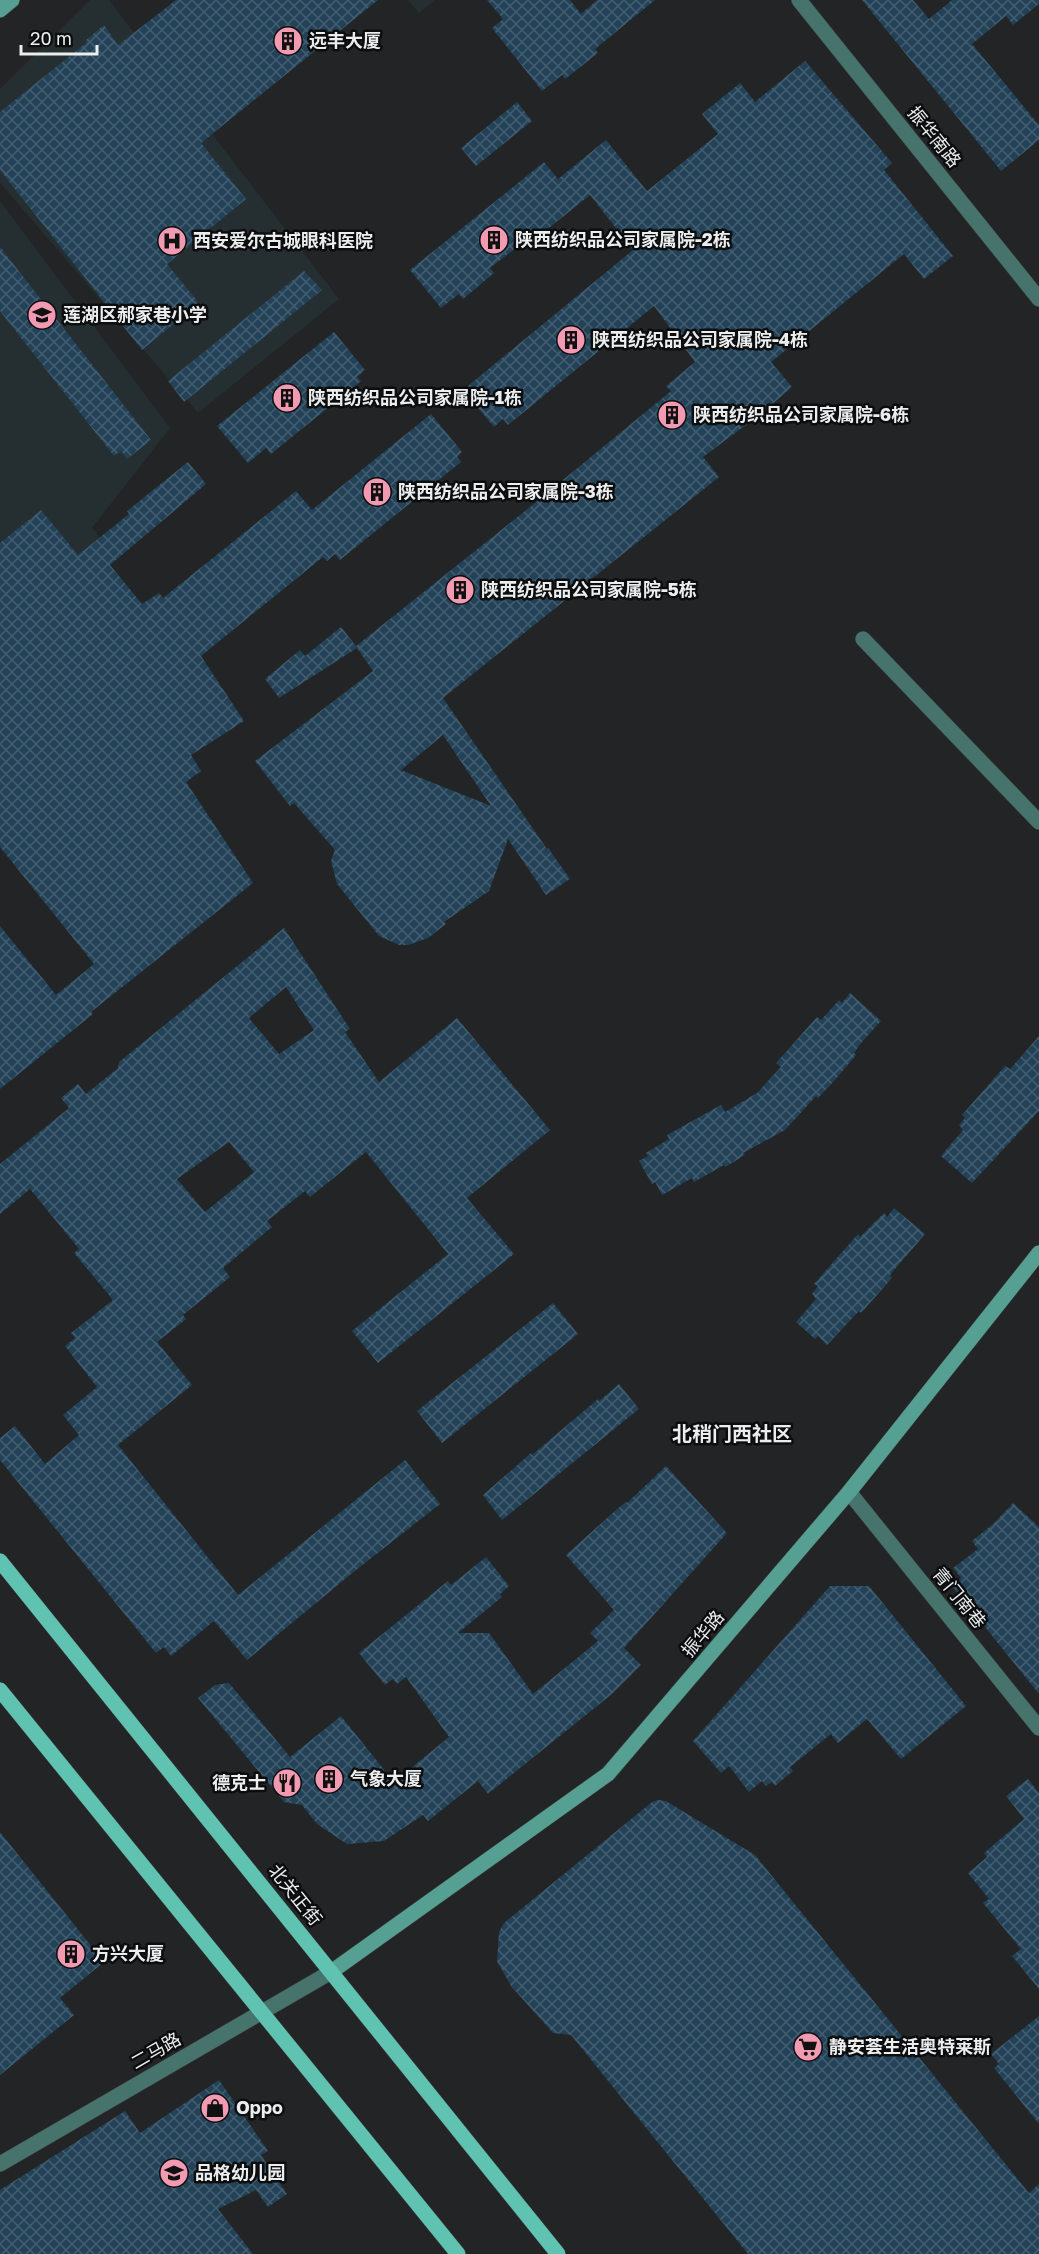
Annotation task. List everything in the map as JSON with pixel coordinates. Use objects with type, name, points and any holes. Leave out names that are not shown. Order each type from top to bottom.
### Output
[{"type":"main road","name":"北关正街","points":[[0,1561],[558,2254]]},
{"type":"main road","points":[[0,1690],[458,2254]]},
{"type":"street","points":[[0,10],[12,0]]},
{"type":"street","name":"振华南路","points":[[799,0],[1039,299]]},
{"type":"street","points":[[863,639],[1039,822]]},
{"type":"street","name":"振华路","points":[[332,1972],[608,1774],[849,1492],[1039,1252]]},
{"type":"street","name":"青门南巷","points":[[849,1492],[1039,1728]]},
{"type":"street","name":"二马路","points":[[0,2164],[332,1972]]},
{"type":"shaded area","name":"西安爱尔古城眼科医院","points":[[90,0],[109,0],[339,299],[198,413],[0,183],[0,89]]},
{"type":"shaded area","points":[[408,0],[435,0],[419,13]]},
{"type":"shaded area","name":"莲湖区郝家巷小学","points":[[0,201],[170,428],[92,528],[114,554],[0,649]]},
{"type":"building","name":"西安爱尔古城眼科医院","points":[[176,0],[378,0],[201,143],[246,199],[167,264],[199,303],[142,350],[0,170],[0,112],[86,43],[86,40],[104,25],[118,45]]},
{"type":"building","points":[[487,0],[570,0],[581,14],[597,0],[655,0],[595,49],[598,53],[565,79],[562,75],[542,91],[492,28],[503,19]]},
{"type":"building","points":[[862,0],[913,0],[929,19],[952,0],[1039,0],[1039,4],[1013,25],[1006,16],[972,44],[1039,125],[1039,140],[1001,171]]},
{"type":"building","points":[[805,61],[892,163],[884,170],[953,256],[924,279],[904,254],[771,362],[792,387],[762,413],[703,457],[719,477],[443,698],[570,879],[546,895],[508,839],[489,891],[444,922],[446,924],[428,938],[408,945],[399,945],[379,936],[337,884],[331,861],[335,850],[294,803],[290,806],[255,761],[373,671],[357,648],[279,698],[265,679],[300,650],[305,656],[341,627],[356,646],[671,391],[666,386],[695,362],[654,306],[508,425],[503,419],[494,427],[463,390],[633,250],[590,195],[529,244],[526,240],[490,268],[494,273],[463,299],[459,294],[441,308],[410,270],[544,162],[558,179],[606,140],[647,191],[718,134],[702,114],[740,83],[755,102]],"holes":[[[443,735],[491,806],[401,770]]]},
{"type":"building","points":[[517,102],[532,121],[476,166],[461,148]]},
{"type":"building","points":[[0,247],[151,440],[127,459],[121,451],[114,456],[0,311]]},
{"type":"building","points":[[304,271],[322,290],[184,402],[168,381]]},
{"type":"building","points":[[334,332],[365,370],[357,377],[361,381],[271,454],[266,448],[248,463],[217,426]]},
{"type":"building","points":[[431,414],[462,452],[457,457],[461,462],[340,560],[335,554],[327,561],[323,557],[201,656],[244,721],[191,755],[201,771],[186,782],[253,883],[91,1012],[93,1014],[0,1089],[0,926],[56,995],[94,964],[0,847],[0,543],[41,510],[78,555],[129,514],[127,511],[188,462],[206,484],[110,565],[142,604],[159,593],[163,598],[296,491],[312,510]]},
{"type":"building","points":[[284,928],[350,1029],[345,1032],[379,1082],[457,1018],[550,1130],[467,1198],[514,1254],[378,1363],[352,1331],[448,1254],[366,1152],[310,1197],[305,1191],[267,1221],[272,1227],[223,1268],[230,1277],[183,1315],[186,1319],[157,1342],[192,1385],[118,1445],[238,1595],[405,1460],[440,1504],[247,1660],[214,1621],[171,1656],[164,1647],[156,1653],[0,1460],[0,1438],[15,1426],[45,1464],[79,1435],[63,1415],[97,1387],[65,1346],[75,1338],[71,1333],[113,1300],[74,1253],[79,1249],[30,1189],[0,1214],[0,1164],[69,1108],[61,1098],[78,1084],[86,1094],[118,1068],[119,1062]],"holes":[[[286,987],[314,1030],[279,1054],[249,1018]],[[229,1142],[254,1172],[205,1212],[177,1179]]]},
{"type":"building","points":[[850,993],[881,1021],[861,1043],[854,1053],[856,1055],[835,1080],[818,1098],[816,1096],[785,1130],[743,1153],[745,1155],[725,1167],[724,1165],[694,1182],[692,1178],[662,1195],[655,1182],[652,1184],[639,1161],[648,1156],[646,1153],[669,1139],[667,1135],[721,1105],[725,1112],[757,1093],[781,1067],[776,1063],[817,1017],[821,1020],[839,1000],[842,1003]]},
{"type":"building","points":[[1039,1036],[1039,1111],[972,1183],[941,1156],[963,1130],[959,1125],[965,1118],[962,1115],[1005,1066],[1010,1069]]},
{"type":"building","points":[[894,1208],[925,1234],[890,1275],[892,1278],[861,1313],[859,1311],[827,1345],[818,1336],[815,1339],[796,1322],[816,1299],[812,1294],[818,1286],[814,1284],[858,1234],[860,1237],[884,1213],[887,1217]]},
{"type":"building","points":[[553,1303],[578,1334],[442,1443],[417,1411]]},
{"type":"building","points":[[619,1384],[639,1409],[502,1520],[483,1495],[531,1453],[532,1455]]},
{"type":"building","points":[[666,1466],[727,1533],[624,1648],[641,1665],[612,1694],[488,1794],[478,1781],[428,1821],[423,1815],[384,1841],[347,1844],[317,1824],[302,1805],[284,1802],[198,1698],[215,1685],[229,1683],[290,1757],[341,1716],[394,1782],[449,1737],[406,1677],[397,1684],[393,1679],[385,1685],[359,1653],[448,1581],[451,1585],[486,1557],[509,1586],[500,1594],[502,1597],[458,1633],[489,1633],[533,1694],[598,1641],[590,1633],[614,1610],[566,1555]]},
{"type":"building","points":[[1013,1503],[1039,1527],[1039,1694],[952,1586],[961,1578],[953,1568],[978,1549],[972,1541],[993,1524]]},
{"type":"building","points":[[830,1586],[869,1586],[966,1706],[901,1759],[867,1719],[838,1743],[831,1734],[790,1767],[793,1771],[775,1786],[772,1782],[766,1786],[762,1781],[749,1792],[729,1766],[721,1773],[693,1741]]},
{"type":"building","points":[[1028,1779],[1039,1793],[1039,1989],[1012,1956],[1021,1949],[983,1903],[989,1899],[968,1873],[987,1857],[984,1853],[1024,1819],[1006,1796]]},
{"type":"building","points":[[666,1801],[755,1855],[1029,2193],[1039,2184],[1039,2254],[748,2254],[571,2035],[553,2033],[511,1986],[497,1961],[499,1932],[504,1923],[652,1802]]},
{"type":"building","name":"方兴大厦","points":[[0,1832],[104,1962],[60,1998],[74,2015],[0,2075]]},
{"type":"building","points":[[1039,2016],[1039,2124],[994,2068],[999,2064],[991,2054]]},
{"type":"building","points":[[219,2080],[268,2151],[261,2155],[287,2194],[268,2207],[256,2190],[218,2209],[253,2254],[0,2254],[0,2190],[125,2111],[140,2133]]},
{"type":"place","name":"远丰大厦","points":[[288,41]]},
{"type":"place","name":"陕西纺织品公司家属院-2栋","points":[[494,240]]},
{"type":"place","name":"西安爱尔古城眼科医院","points":[[172,241]]},
{"type":"place","name":"莲湖区郝家巷小学","points":[[42,315]]},
{"type":"place","name":"陕西纺织品公司家属院-4栋","points":[[571,340]]},
{"type":"place","name":"陕西纺织品公司家属院-1栋","points":[[287,398]]},
{"type":"place","name":"陕西纺织品公司家属院-6栋","points":[[672,415]]},
{"type":"place","name":"陕西纺织品公司家属院-3栋","points":[[377,492]]},
{"type":"place","name":"陕西纺织品公司家属院-5栋","points":[[460,590]]},
{"type":"place","name":"气象大厦","points":[[329,1779]]},
{"type":"place","name":"德克士","points":[[287,1783]]},
{"type":"place","name":"方兴大厦","points":[[71,1954]]},
{"type":"place","name":"静安荟生活奥特莱斯","points":[[808,2047]]},
{"type":"place","name":"Oppo","points":[[215,2108]]},
{"type":"place","name":"品格幼儿园","points":[[174,2173]]},
{"type":"district","name":"北稍门西社区","points":[[732,1434]]}]
